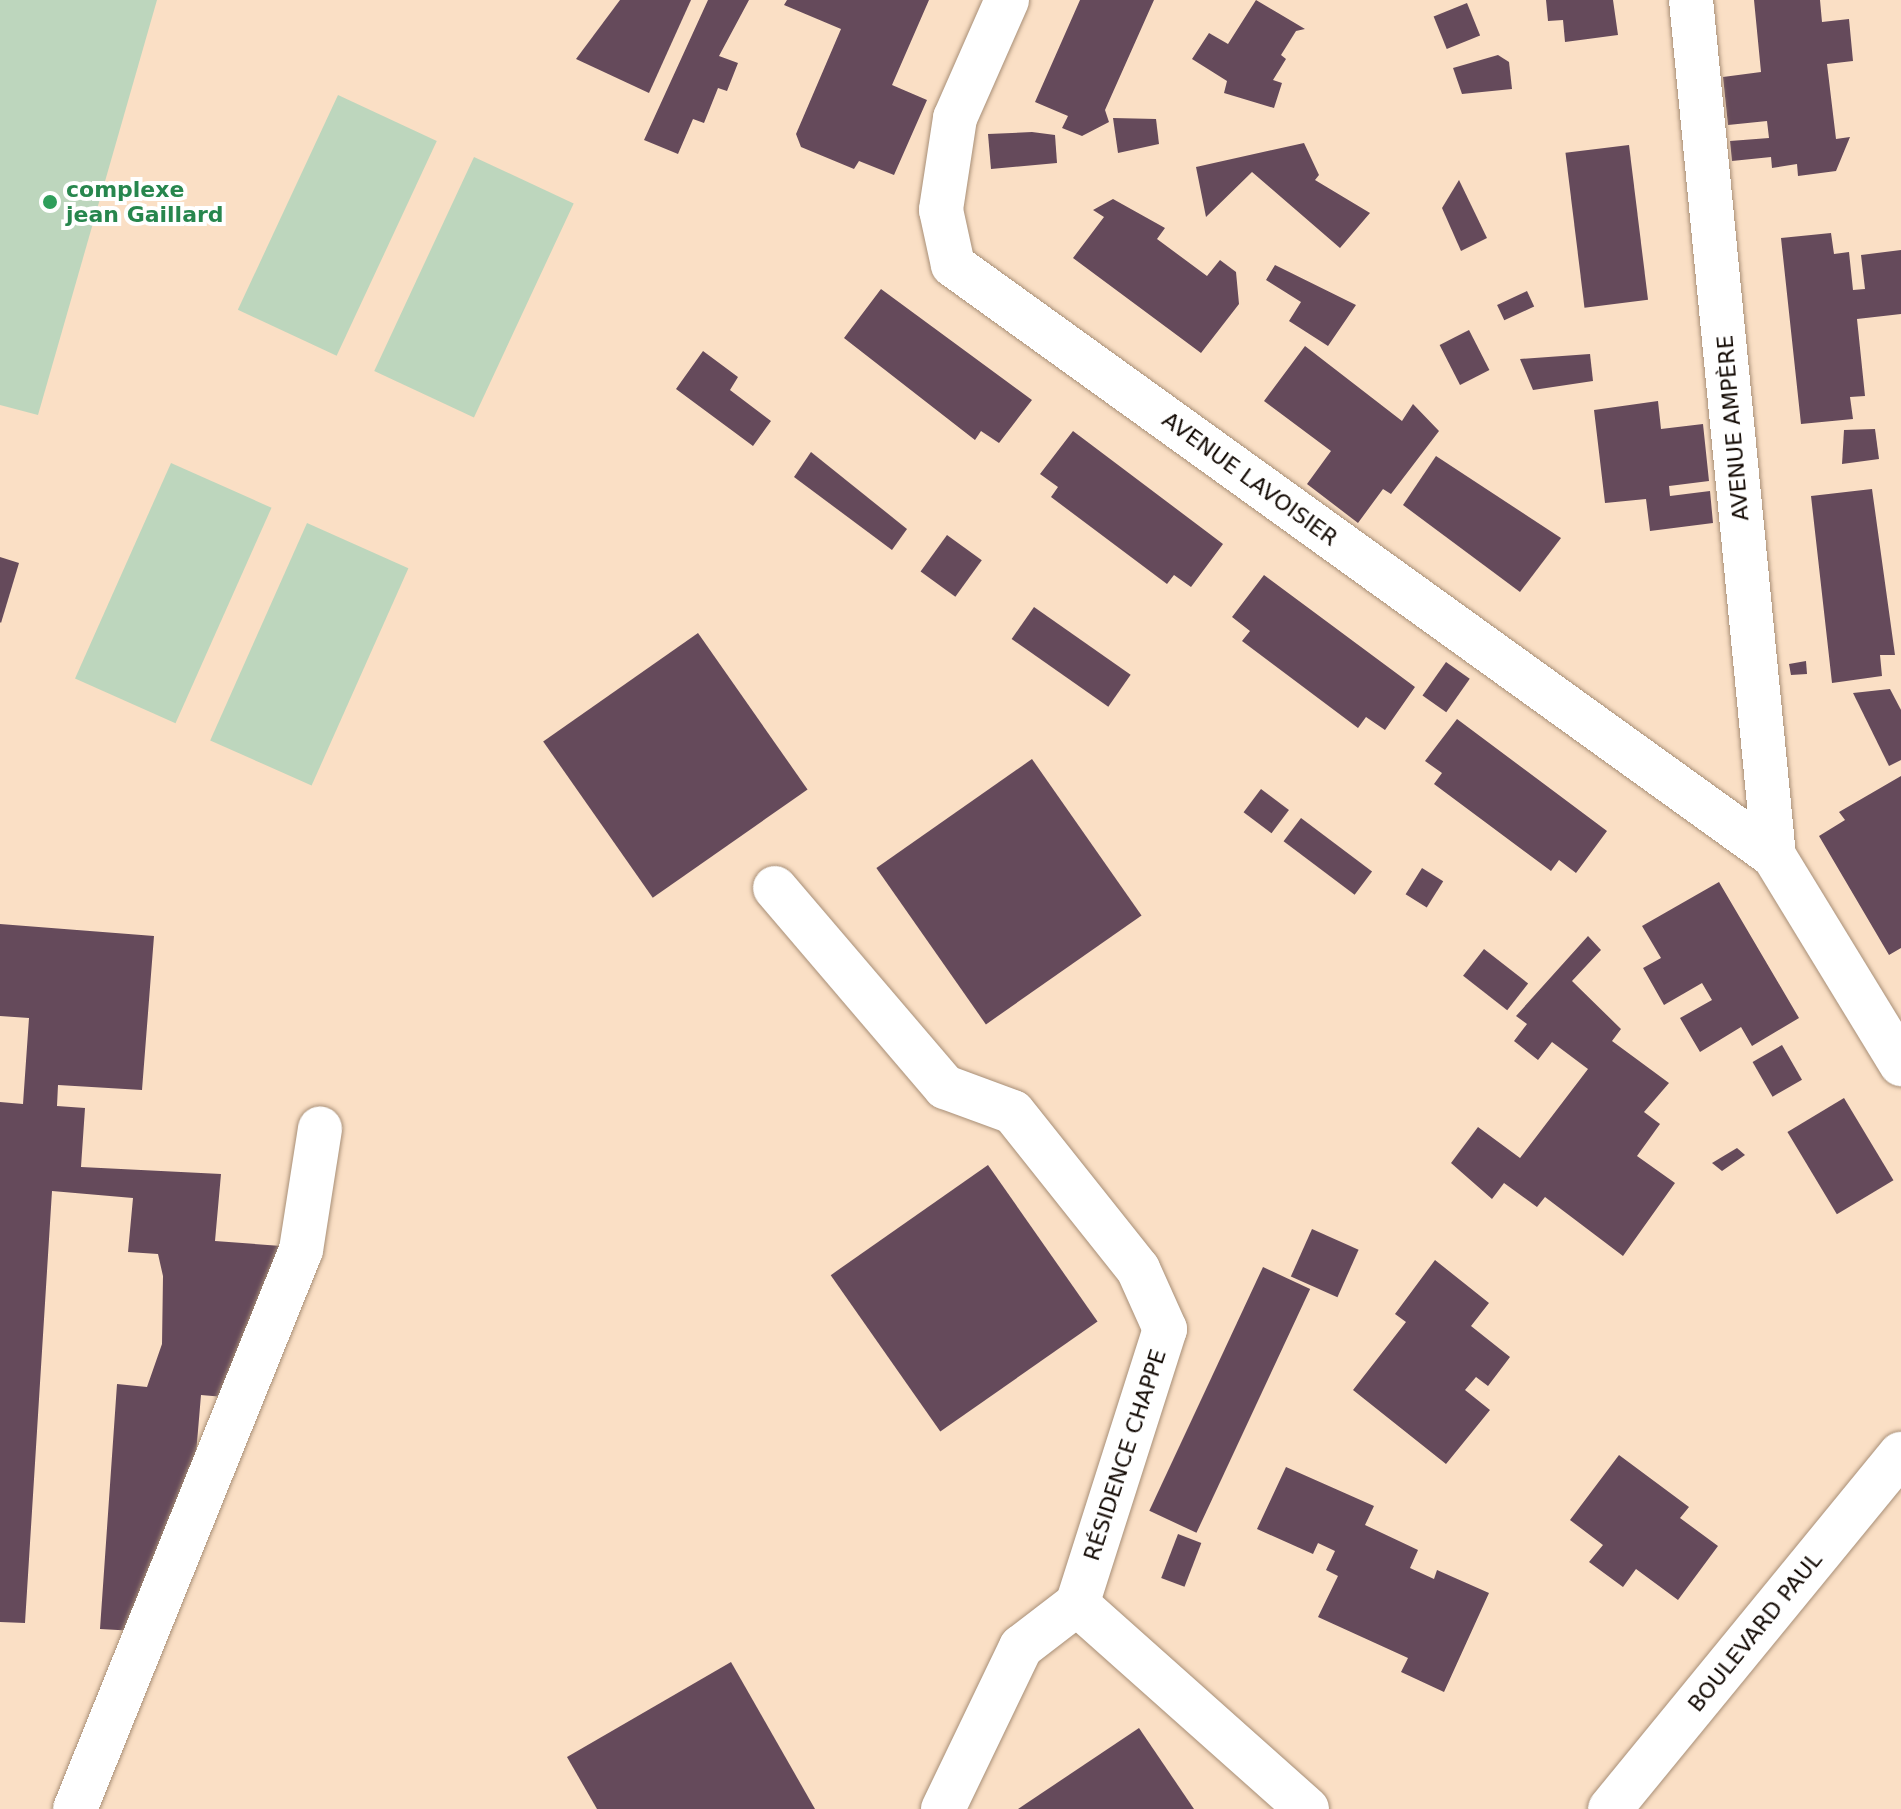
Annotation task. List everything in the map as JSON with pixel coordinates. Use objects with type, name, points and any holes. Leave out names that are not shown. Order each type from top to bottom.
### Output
[{"type":"street","name":"AVENUE LAVOISIER","points":[[1007,0],[955,118],[941,210],[953,265],[1774,856]]},
{"type":"street","name":"AVENUE AMPÈRE","points":[[1691,0],[1774,856]]},
{"type":"street","points":[[1774,856],[1901,1064]]},
{"type":"street","name":"RÉSIDENCE CHAPPE","points":[[775,888],[945,1087],[1013,1112],[1138,1269],[1165,1329],[1077,1604]]},
{"type":"street","points":[[75,1809],[301,1250],[320,1128]]},
{"type":"street","name":"BOULEVARD PAUL","points":[[1610,1809],[1901,1454]]},
{"type":"street","points":[[943,1809],[1021,1647],[1077,1604],[1307,1809]]},
{"type":"green space","name":"complexe jean Gaillard","points":[[0,0],[157,0],[38,415],[0,405]]},
{"type":"green space","points":[[338,95],[437,141],[337,356],[238,310]]},
{"type":"green space","points":[[474,157],[574,203],[474,417],[374,371]]},
{"type":"green space","points":[[171,463],[271,508],[176,723],[75,679]]},
{"type":"green space","points":[[307,523],[408,568],[312,786],[210,740]]},
{"type":"building","points":[[620,0],[691,0],[649,93],[576,59]]},
{"type":"building","points":[[708,0],[749,0],[719,56],[738,63],[727,91],[718,88],[704,123],[693,119],[678,154],[644,140]]},
{"type":"building","points":[[787,0],[929,0],[892,85],[927,100],[894,175],[859,161],[854,169],[801,147],[796,134],[841,29],[784,5]]},
{"type":"building","points":[[1080,0],[1154,0],[1105,110],[1109,122],[1082,136],[1062,128],[1068,116],[1035,102]]},
{"type":"building","points":[[1256,0],[1305,29],[1296,31],[1281,55],[1286,59],[1273,80],[1282,83],[1274,108],[1224,93],[1227,81],[1192,59],[1209,33],[1228,44]]},
{"type":"building","points":[[1546,0],[1613,0],[1618,35],[1565,42],[1563,20],[1548,21]]},
{"type":"building","points":[[1754,0],[1820,0],[1822,22],[1849,19],[1853,61],[1827,64],[1836,139],[1850,137],[1836,171],[1798,176],[1797,164],[1772,168],[1771,157],[1732,161],[1730,141],[1769,138],[1767,121],[1728,125],[1723,77],[1761,72]]},
{"type":"building","points":[[1467,3],[1480,35],[1447,49],[1434,16]]},
{"type":"building","points":[[1498,55],[1509,62],[1512,89],[1462,94],[1453,68]]},
{"type":"building","points":[[1113,118],[1156,119],[1159,144],[1118,153]]},
{"type":"building","points":[[1032,132],[1055,135],[1057,163],[991,169],[988,134]]},
{"type":"building","points":[[1304,143],[1319,175],[1315,180],[1370,213],[1340,248],[1252,172],[1206,217],[1196,167]]},
{"type":"building","points":[[1629,145],[1648,300],[1584,308],[1565,153]]},
{"type":"building","points":[[1459,180],[1487,238],[1461,251],[1442,208]]},
{"type":"building","points":[[1113,199],[1165,228],[1157,239],[1207,276],[1220,260],[1236,272],[1239,304],[1201,353],[1073,258],[1104,217],[1093,210]]},
{"type":"building","points":[[1831,233],[1834,254],[1849,252],[1853,290],[1865,289],[1861,255],[1901,250],[1901,314],[1857,319],[1865,396],[1850,397],[1853,419],[1801,424],[1781,238]]},
{"type":"building","points":[[1275,265],[1356,305],[1328,346],[1289,321],[1301,302],[1266,280]]},
{"type":"building","points":[[881,289],[1032,400],[999,443],[981,431],[975,440],[844,338]]},
{"type":"building","points":[[1527,291],[1534,306],[1504,320],[1497,305]]},
{"type":"building","points":[[1469,330],[1489,370],[1460,385],[1440,345]]},
{"type":"building","points":[[1305,346],[1402,421],[1413,404],[1439,431],[1391,494],[1383,489],[1358,523],[1307,484],[1331,451],[1264,401]]},
{"type":"building","points":[[703,351],[738,377],[730,390],[771,421],[753,446],[676,389]]},
{"type":"building","points":[[1590,354],[1593,381],[1533,390],[1520,359]]},
{"type":"building","points":[[1658,401],[1661,429],[1703,424],[1709,481],[1669,486],[1670,496],[1710,491],[1713,523],[1650,531],[1646,499],[1605,503],[1594,410]]},
{"type":"building","points":[[1875,429],[1879,459],[1842,464],[1844,430]]},
{"type":"building","points":[[1073,431],[1223,544],[1191,587],[1174,575],[1167,584],[1051,497],[1058,487],[1040,474]]},
{"type":"building","points":[[811,452],[907,529],[892,550],[794,477]]},
{"type":"building","points":[[1436,456],[1561,538],[1520,592],[1403,505]]},
{"type":"building","points":[[1872,489],[1895,655],[1880,655],[1882,676],[1832,683],[1811,496]]},
{"type":"building","points":[[947,535],[982,560],[955,597],[921,571]]},
{"type":"building","points":[[0,557],[19,563],[1,623],[0,622]]},
{"type":"building","points":[[1264,575],[1415,687],[1385,730],[1366,717],[1358,728],[1242,641],[1250,631],[1232,617]]},
{"type":"building","points":[[1034,607],[1131,675],[1108,707],[1012,639]]},
{"type":"building","points":[[698,633],[808,789],[653,898],[543,741]]},
{"type":"building","points":[[1806,661],[1807,674],[1791,675],[1789,664]]},
{"type":"building","points":[[1446,662],[1470,679],[1446,712],[1422,696]]},
{"type":"building","points":[[1890,689],[1901,710],[1901,760],[1889,766],[1853,693]]},
{"type":"building","points":[[1457,719],[1607,831],[1576,873],[1559,860],[1551,871],[1434,784],[1442,773],[1425,761]]},
{"type":"building","points":[[1032,759],[1142,915],[986,1024],[876,868]]},
{"type":"building","points":[[1901,776],[1901,948],[1889,955],[1819,836],[1845,820],[1839,812]]},
{"type":"building","points":[[1261,789],[1289,810],[1271,833],[1244,812]]},
{"type":"building","points":[[1301,818],[1372,872],[1355,895],[1284,841]]},
{"type":"building","points":[[1422,868],[1443,881],[1427,908],[1406,894]]},
{"type":"building","points":[[1719,882],[1799,1018],[1752,1046],[1741,1027],[1700,1052],[1680,1018],[1712,1000],[1702,983],[1664,1005],[1643,968],[1661,958],[1642,926]]},
{"type":"building","points":[[0,924],[154,936],[142,1090],[58,1085],[57,1106],[85,1108],[81,1167],[221,1174],[215,1241],[281,1246],[224,1397],[201,1395],[194,1478],[136,1631],[100,1629],[117,1384],[147,1387],[162,1344],[163,1276],[158,1254],[128,1252],[133,1198],[52,1191],[25,1623],[0,1622],[0,1102],[23,1104],[29,1018],[0,1016]]},
{"type":"building","points":[[1588,936],[1601,950],[1572,981],[1621,1029],[1612,1041],[1669,1083],[1644,1112],[1660,1124],[1637,1156],[1675,1183],[1623,1256],[1545,1197],[1537,1207],[1504,1183],[1492,1199],[1451,1163],[1478,1127],[1520,1158],[1588,1069],[1552,1042],[1538,1060],[1514,1041],[1527,1024],[1516,1016]]},
{"type":"building","points":[[1484,949],[1528,983],[1507,1010],[1463,976]]},
{"type":"building","points":[[1782,1045],[1802,1080],[1773,1097],[1753,1062]]},
{"type":"building","points":[[1844,1098],[1893,1180],[1837,1214],[1787,1132]]},
{"type":"building","points":[[1737,1148],[1745,1155],[1722,1171],[1712,1163]]},
{"type":"building","points":[[988,1165],[1098,1321],[940,1432],[831,1275]]},
{"type":"building","points":[[1312,1229],[1359,1250],[1337,1297],[1291,1277]]},
{"type":"building","points":[[1435,1260],[1489,1303],[1471,1326],[1510,1357],[1488,1386],[1476,1377],[1465,1390],[1490,1410],[1446,1464],[1353,1390],[1406,1322],[1395,1314]]},
{"type":"building","points":[[1263,1267],[1310,1289],[1196,1533],[1149,1511]]},
{"type":"building","points":[[1619,1455],[1689,1507],[1680,1518],[1718,1546],[1678,1600],[1636,1569],[1623,1587],[1589,1562],[1603,1545],[1570,1520]]},
{"type":"building","points":[[1286,1467],[1374,1506],[1365,1525],[1418,1550],[1410,1568],[1434,1579],[1437,1570],[1489,1593],[1444,1692],[1401,1672],[1408,1658],[1318,1617],[1338,1576],[1326,1570],[1335,1551],[1318,1543],[1313,1554],[1257,1529]]},
{"type":"building","points":[[1178,1534],[1201,1543],[1184,1587],[1161,1578]]},
{"type":"building","points":[[731,1662],[815,1809],[597,1809],[567,1757]]},
{"type":"building","points":[[1139,1728],[1194,1809],[1018,1809]]},
{"type":"place","name":"complexe jean Gaillard","points":[[50,202]]}]
